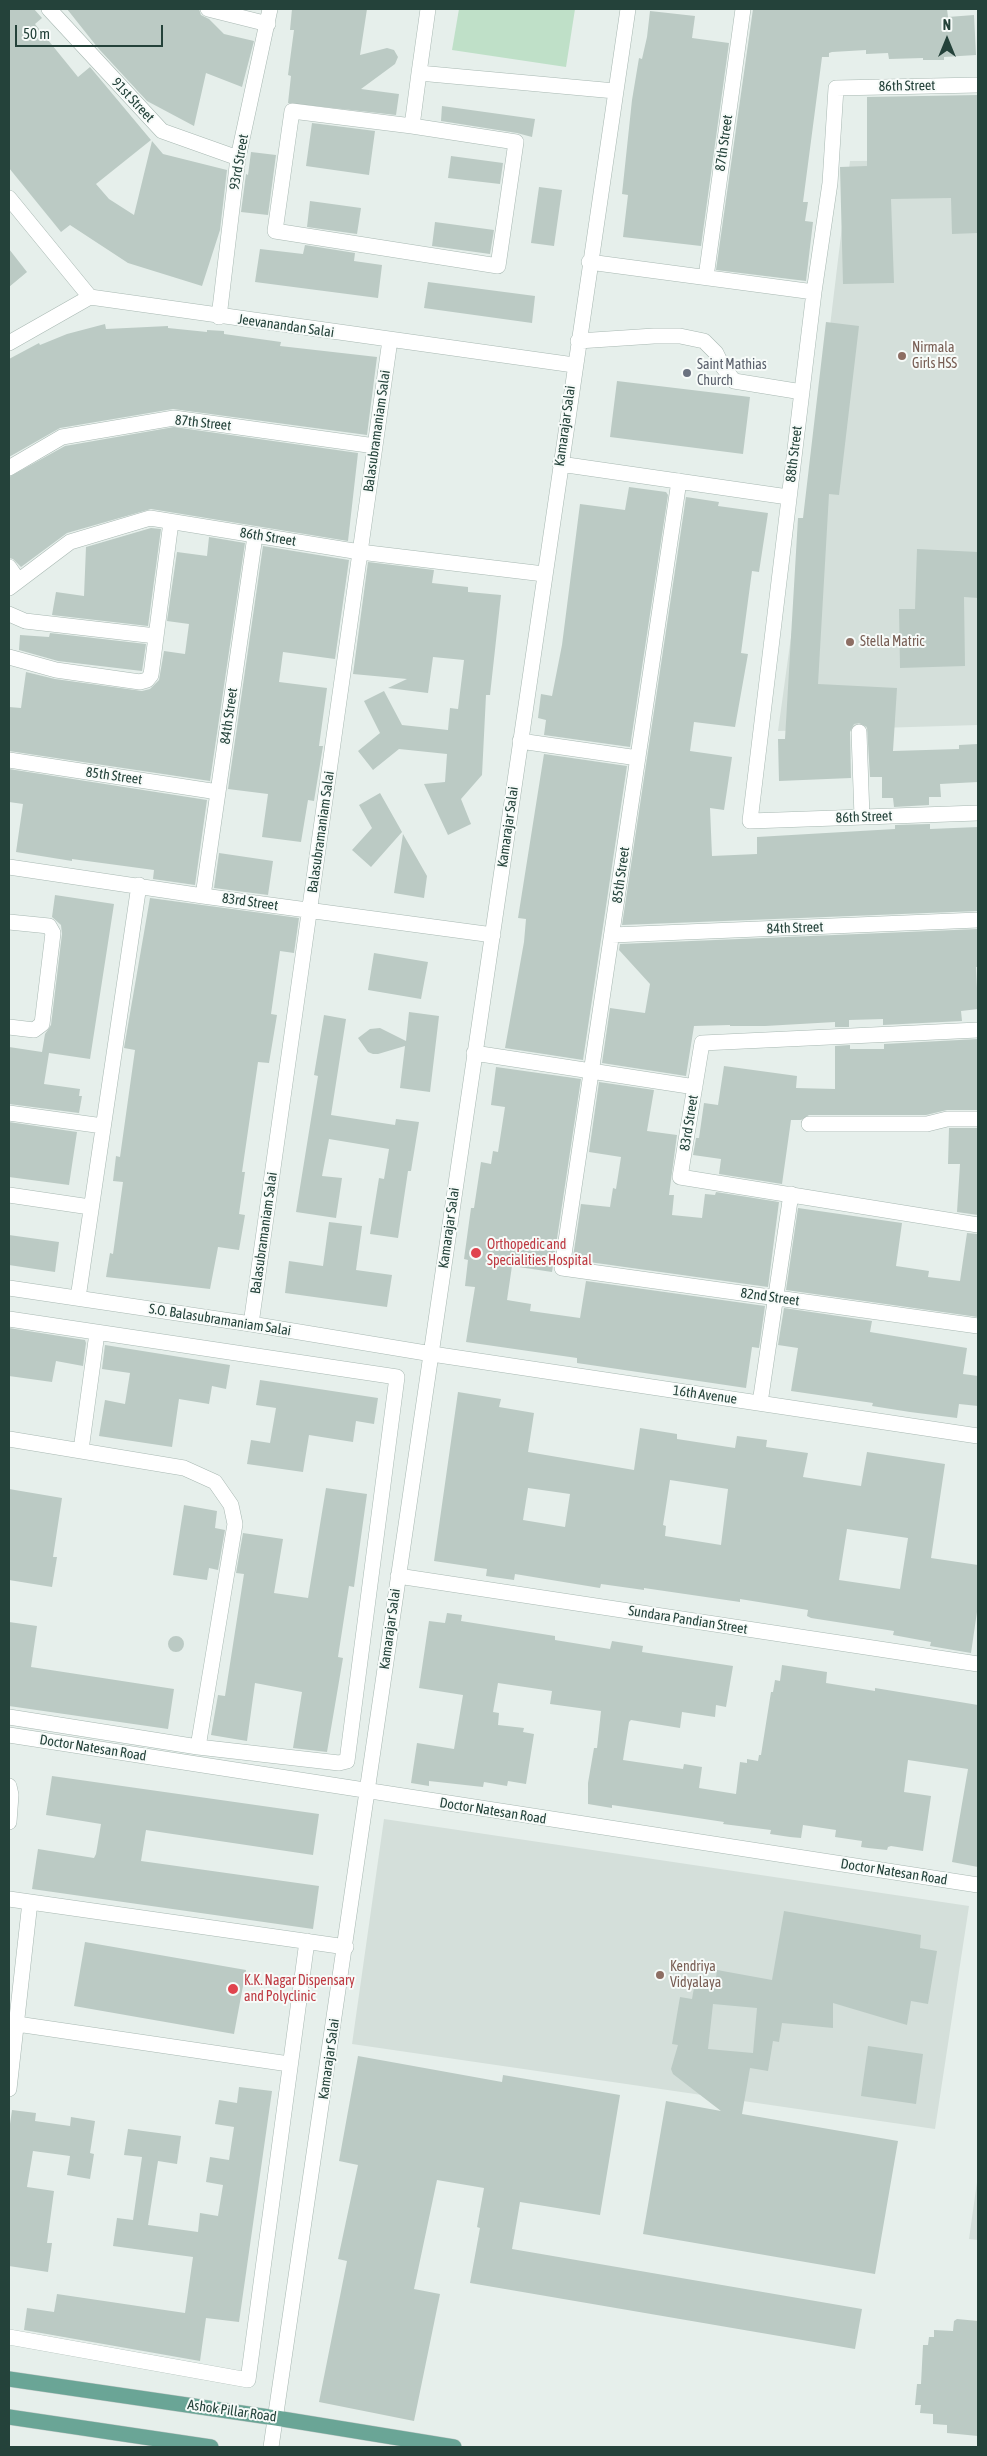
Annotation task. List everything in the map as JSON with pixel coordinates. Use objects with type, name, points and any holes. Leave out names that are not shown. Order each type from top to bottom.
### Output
[{"type":"main road","name":"Ashok Pillar Road","points":[[9,2379],[276,2418],[454,2447]]},
{"type":"main road","points":[[9,2417],[211,2447]]},
{"type":"street","name":"91st Street","points":[[49,9],[162,131],[238,158]]},
{"type":"street","points":[[208,9],[268,24]]},
{"type":"street","name":"93rd Street","points":[[219,317],[238,158],[270,9]]},
{"type":"street","points":[[412,126],[428,9]]},
{"type":"street","name":"Kamarajar Salai","points":[[271,2447],[346,1947],[589,262],[628,9]]},
{"type":"street","name":"87th Street","points":[[706,277],[743,9]]},
{"type":"street","points":[[420,73],[615,91]]},
{"type":"street","name":"86th Street","points":[[836,88],[978,85]]},
{"type":"street","name":"88th Street","points":[[750,821],[788,497],[830,183],[836,88]]},
{"type":"street","points":[[292,111],[412,126],[516,142],[498,266],[275,231],[292,111]]},
{"type":"street","points":[[9,198],[90,297],[9,343]]},
{"type":"street","points":[[589,262],[814,292]]},
{"type":"street","name":"Jeevanandan Salai","points":[[90,297],[219,317],[574,365]]},
{"type":"street","points":[[578,341],[680,336],[704,341],[734,381],[802,392]]},
{"type":"street","name":"Balasubramaniam Salai","points":[[251,1324],[390,340]]},
{"type":"street","name":"87th Street","points":[[9,468],[62,437],[174,418],[375,446]]},
{"type":"street","points":[[560,464],[788,497]]},
{"type":"street","name":"85th Street","points":[[562,1268],[679,482]]},
{"type":"street","name":"86th Street","points":[[13,584],[70,542],[150,518],[360,552],[544,574]]},
{"type":"street","points":[[9,657],[56,670],[140,682],[147,680],[151,675],[171,522]]},
{"type":"street","name":"84th Street","points":[[203,896],[255,536]]},
{"type":"street","points":[[9,567],[13,584]]},
{"type":"street","points":[[9,614],[25,621],[156,636]]},
{"type":"street","points":[[859,732],[862,817]]},
{"type":"street","points":[[520,741],[638,758]]},
{"type":"street","name":"85th Street","points":[[9,760],[218,792]]},
{"type":"street","name":"86th Street","points":[[750,821],[978,813]]},
{"type":"street","name":"83rd Street","points":[[9,867],[203,896],[493,935]]},
{"type":"street","points":[[78,1298],[139,885]]},
{"type":"street","name":"84th Street","points":[[612,935],[978,920]]},
{"type":"street","points":[[9,922],[49,926],[53,933],[42,1024],[34,1030],[9,1027]]},
{"type":"street","name":"83rd Street","points":[[978,1030],[702,1043],[680,1177],[978,1225]]},
{"type":"street","points":[[474,1053],[695,1087]]},
{"type":"street","points":[[9,1113],[103,1126]]},
{"type":"street","points":[[809,1124],[927,1124],[947,1119],[978,1119]]},
{"type":"street","points":[[9,1194],[90,1207]]},
{"type":"street","points":[[760,1403],[791,1194]]},
{"type":"street","name":"82nd Street","points":[[562,1268],[978,1326]]},
{"type":"street","name":"S.O. Balasubramaniam Salai","points":[[9,1288],[251,1324],[432,1354]]},
{"type":"street","points":[[9,1319],[397,1377],[347,1761],[339,1763],[198,1747],[9,1717]]},
{"type":"street","points":[[80,1450],[97,1333]]},
{"type":"street","name":"16th Avenue","points":[[432,1354],[978,1436]]},
{"type":"street","points":[[9,1439],[184,1468],[215,1482],[230,1505],[235,1524],[198,1747]]},
{"type":"street","name":"Sundara Pandian Street","points":[[398,1576],[978,1664]]},
{"type":"street","name":"Doctor Natesan Road","points":[[9,1735],[367,1792],[978,1885]]},
{"type":"street","points":[[9,1786],[12,1795],[9,1822]]},
{"type":"street","points":[[9,1899],[346,1947]]},
{"type":"street","points":[[9,2089],[30,1902]]},
{"type":"street","points":[[9,2338],[248,2380],[307,1941]]},
{"type":"street","points":[[17,2024],[289,2064]]},
{"type":"shaded area","name":"Nirmala Girls HSS","points":[[978,160],[978,725],[778,731],[802,557],[850,161]]},
{"type":"shaded area","name":"Kendriya Vidyalaya","points":[[384,1819],[969,1906],[935,2129],[352,2044]]},
{"type":"shaded area","points":[[978,2175],[978,2240],[969,2239]]},
{"type":"green space","points":[[459,9],[575,9],[566,67],[452,50]]},
{"type":"building","points":[[9,9],[34,9],[42,18],[35,24],[78,77],[90,67],[151,140],[96,184],[109,199],[134,215],[152,141],[163,154],[227,170],[220,230],[202,286],[128,263],[70,225],[61,232],[9,168]]},
{"type":"building","points":[[67,9],[199,9],[201,15],[209,19],[224,34],[254,41],[242,87],[206,73],[194,126],[147,101],[98,48]]},
{"type":"building","points":[[292,9],[367,9],[360,55],[387,48],[394,50],[398,57],[395,64],[361,89],[399,94],[396,115],[288,103],[291,76],[288,75],[294,30],[290,30]]},
{"type":"building","points":[[753,9],[947,9],[948,17],[974,15],[976,55],[944,57],[944,60],[923,60],[923,58],[889,59],[888,53],[866,54],[866,50],[832,52],[829,53],[829,57],[822,57],[803,202],[808,202],[805,221],[813,222],[806,281],[716,270]]},
{"type":"building","points":[[650,11],[695,16],[692,38],[729,43],[701,246],[623,237],[628,195],[622,194],[632,100],[639,58],[642,59],[647,37]]},
{"type":"building","points":[[978,95],[978,233],[952,234],[951,198],[891,199],[894,283],[843,284],[840,167],[867,166],[867,97]]},
{"type":"building","points":[[442,106],[535,119],[532,137],[441,121]]},
{"type":"building","points":[[312,123],[375,131],[369,175],[306,166]]},
{"type":"building","points":[[251,152],[276,155],[268,215],[241,212]]},
{"type":"building","points":[[451,156],[503,163],[500,184],[448,178]]},
{"type":"building","points":[[539,187],[562,190],[554,246],[531,243]]},
{"type":"building","points":[[310,201],[361,208],[357,234],[307,227]]},
{"type":"building","points":[[435,222],[494,230],[490,254],[432,246]]},
{"type":"building","points":[[305,245],[355,253],[354,261],[382,265],[378,298],[255,282],[260,249],[303,254]]},
{"type":"building","points":[[9,249],[27,272],[9,287]]},
{"type":"building","points":[[428,282],[535,296],[532,323],[424,308]]},
{"type":"building","points":[[826,322],[859,326],[839,495],[829,494],[818,684],[897,688],[893,751],[959,749],[959,745],[978,744],[978,782],[940,784],[941,797],[929,797],[929,805],[894,807],[893,798],[882,798],[882,777],[870,777],[867,727],[859,723],[854,724],[850,732],[851,778],[779,781],[778,739],[785,739],[798,518],[803,518]]},
{"type":"building","points":[[105,324],[106,329],[168,326],[168,328],[207,332],[207,330],[224,331],[224,334],[281,342],[280,346],[377,357],[367,435],[173,409],[60,428],[9,457],[9,359],[39,343],[40,345],[67,334]]},
{"type":"building","points":[[617,381],[750,397],[743,454],[610,437]]},
{"type":"building","points":[[174,427],[358,453],[348,541],[151,509],[67,533],[21,567],[13,559],[9,558],[9,477],[65,446]]},
{"type":"building","points":[[629,487],[666,492],[668,495],[630,747],[544,735],[546,720],[538,718],[541,694],[552,696],[562,645],[580,504],[625,510]]},
{"type":"building","points":[[686,497],[719,502],[718,506],[768,513],[759,572],[752,571],[741,653],[748,654],[735,727],[694,722],[690,751],[732,757],[724,810],[710,808],[712,856],[757,854],[757,837],[895,829],[895,825],[930,824],[930,829],[978,827],[978,911],[622,925]]},
{"type":"building","points":[[151,528],[161,529],[148,626],[52,615],[56,592],[84,596],[86,547]]},
{"type":"building","points":[[209,537],[245,543],[210,781],[9,751],[9,707],[21,708],[26,672],[55,679],[142,691],[150,689],[159,680],[164,651],[185,654],[189,624],[167,621],[177,552],[207,556]]},
{"type":"building","points":[[263,546],[349,560],[335,659],[283,652],[279,682],[327,688],[319,746],[323,746],[314,801],[308,800],[301,842],[262,837],[268,794],[228,789]]},
{"type":"building","points":[[917,549],[978,552],[978,598],[964,597],[965,666],[900,668],[899,609],[915,609]]},
{"type":"building","points":[[368,562],[434,570],[432,583],[468,587],[468,592],[501,595],[490,695],[486,695],[482,775],[461,799],[471,824],[448,835],[424,784],[445,782],[447,754],[399,749],[373,770],[358,751],[380,733],[364,701],[384,691],[402,725],[448,730],[450,708],[458,709],[464,660],[433,657],[428,693],[388,688],[407,679],[353,674]]},
{"type":"building","points":[[50,633],[146,644],[142,671],[58,661],[19,650],[20,635],[49,637]]},
{"type":"building","points":[[544,754],[627,766],[583,1060],[505,1048],[524,942],[526,919],[518,918]]},
{"type":"building","points":[[9,769],[207,800],[195,885],[153,879],[154,870],[72,859],[72,861],[16,852],[23,804],[9,802]]},
{"type":"building","points":[[380,793],[402,832],[371,867],[352,850],[372,828],[359,805]]},
{"type":"building","points":[[403,834],[427,876],[424,898],[394,893]]},
{"type":"building","points":[[219,853],[273,861],[268,895],[214,888]]},
{"type":"building","points":[[55,895],[114,904],[90,1059],[49,1053],[44,1084],[80,1089],[79,1096],[82,1096],[79,1113],[9,1104],[9,1047],[42,1052],[45,1034],[51,1025],[62,934],[61,925],[52,917]]},
{"type":"building","points":[[150,898],[299,918],[294,953],[280,951],[271,1014],[277,1015],[269,1063],[258,1062],[242,1172],[245,1172],[239,1214],[245,1215],[239,1250],[218,1247],[210,1289],[106,1277],[110,1253],[113,1254],[123,1182],[113,1181],[116,1156],[120,1157],[135,1050],[124,1048]]},
{"type":"building","points":[[978,929],[978,967],[976,967],[978,1009],[961,1011],[962,1021],[883,1025],[883,1019],[849,1020],[849,1027],[835,1027],[835,1022],[765,1026],[694,1026],[686,1076],[602,1063],[610,1008],[645,1013],[650,984],[619,950],[620,944]]},
{"type":"building","points":[[374,953],[428,962],[421,999],[368,990]]},
{"type":"building","points":[[409,1012],[439,1016],[430,1092],[400,1088],[405,1046],[373,1054],[368,1052],[358,1038],[370,1029],[380,1028],[406,1041]]},
{"type":"building","points":[[324,1015],[346,1019],[331,1115],[395,1125],[396,1119],[419,1122],[411,1171],[408,1171],[398,1238],[370,1234],[379,1178],[384,1179],[389,1149],[329,1139],[322,1176],[342,1178],[336,1218],[296,1212],[318,1076],[314,1075]]},
{"type":"building","points":[[978,1039],[978,1110],[947,1110],[926,1115],[809,1115],[801,1120],[791,1120],[782,1184],[719,1174],[721,1159],[693,1155],[696,1138],[699,1138],[704,1103],[718,1105],[724,1066],[797,1076],[796,1088],[835,1089],[835,1046],[850,1045],[850,1049],[884,1049],[884,1044]]},
{"type":"building","points":[[496,1067],[581,1079],[552,1272],[512,1266],[507,1300],[531,1304],[530,1311],[580,1318],[586,1281],[765,1306],[759,1348],[752,1347],[746,1388],[577,1363],[577,1358],[466,1342],[475,1287],[465,1286],[468,1260],[464,1259],[471,1208],[474,1208],[481,1162],[491,1164],[493,1151],[498,1152],[505,1107],[491,1105]]},
{"type":"building","points":[[599,1082],[654,1090],[647,1131],[677,1135],[669,1195],[674,1195],[672,1215],[702,1218],[705,1194],[715,1195],[716,1192],[779,1202],[768,1287],[589,1262],[589,1260],[573,1257],[581,1204],[610,1207],[613,1188],[616,1189],[621,1157],[589,1152]]},
{"type":"building","points":[[9,1122],[77,1132],[69,1185],[9,1177]]},
{"type":"building","points":[[949,1128],[978,1128],[978,1215],[957,1212],[960,1164],[948,1164]]},
{"type":"building","points":[[798,1208],[902,1223],[896,1266],[929,1271],[928,1277],[960,1281],[967,1233],[978,1234],[978,1317],[786,1290]]},
{"type":"building","points":[[329,1222],[362,1226],[356,1270],[392,1275],[387,1307],[285,1293],[289,1261],[323,1266]]},
{"type":"building","points":[[9,1235],[59,1242],[55,1272],[9,1265]]},
{"type":"building","points":[[784,1308],[872,1321],[870,1332],[967,1348],[963,1374],[978,1376],[978,1406],[959,1404],[957,1418],[872,1406],[873,1403],[791,1391],[798,1348],[778,1345]]},
{"type":"building","points":[[9,1328],[85,1340],[83,1366],[56,1361],[52,1382],[9,1376]]},
{"type":"building","points":[[105,1345],[230,1365],[226,1389],[212,1386],[209,1404],[179,1399],[172,1447],[99,1436],[105,1400],[125,1404],[130,1373],[102,1369]]},
{"type":"building","points":[[260,1380],[378,1398],[374,1424],[356,1421],[353,1442],[309,1435],[303,1472],[247,1464],[251,1440],[270,1443],[276,1408],[256,1405]]},
{"type":"building","points":[[458,1392],[501,1399],[499,1407],[534,1413],[528,1452],[634,1470],[640,1428],[677,1434],[677,1439],[735,1448],[737,1436],[767,1440],[766,1447],[808,1453],[803,1477],[861,1486],[867,1452],[945,1464],[931,1558],[978,1565],[978,1605],[971,1653],[930,1646],[931,1642],[893,1635],[894,1631],[811,1618],[807,1616],[808,1610],[740,1599],[740,1602],[644,1588],[644,1590],[601,1584],[600,1588],[515,1574],[514,1580],[486,1576],[487,1569],[434,1561]],"holes":[[[670,1480],[728,1489],[721,1545],[665,1536],[666,1526],[663,1525]],[[528,1488],[570,1494],[565,1527],[523,1520]],[[847,1529],[908,1538],[900,1589],[839,1580]]]},
{"type":"building","points":[[326,1488],[367,1494],[354,1587],[349,1586],[338,1657],[343,1658],[327,1752],[293,1748],[302,1692],[255,1683],[247,1741],[211,1735],[218,1695],[225,1696],[244,1574],[236,1573],[243,1533],[283,1539],[274,1593],[308,1598]]},
{"type":"building","points":[[9,1489],[62,1498],[53,1557],[57,1557],[52,1587],[9,1580]]},
{"type":"building","points":[[184,1505],[217,1511],[215,1528],[225,1530],[218,1570],[209,1568],[207,1580],[173,1575]]},
{"type":"building","points":[[447,1613],[462,1615],[461,1621],[555,1636],[555,1640],[610,1649],[612,1641],[643,1646],[642,1652],[733,1666],[726,1707],[716,1705],[715,1717],[682,1712],[680,1728],[631,1720],[629,1722],[623,1760],[683,1769],[684,1764],[702,1767],[699,1788],[736,1794],[740,1762],[747,1763],[747,1759],[758,1761],[759,1755],[761,1755],[771,1692],[773,1692],[775,1680],[780,1681],[782,1665],[827,1672],[826,1683],[875,1691],[875,1688],[978,1705],[978,1867],[952,1862],[968,1769],[908,1760],[904,1792],[931,1796],[923,1851],[891,1846],[887,1850],[861,1847],[862,1841],[835,1837],[836,1830],[803,1825],[801,1838],[790,1837],[770,1834],[771,1830],[723,1824],[724,1822],[612,1805],[612,1808],[588,1804],[588,1783],[594,1748],[597,1748],[601,1711],[550,1704],[552,1691],[498,1683],[493,1712],[499,1713],[498,1725],[524,1728],[523,1732],[534,1734],[526,1784],[508,1781],[507,1786],[484,1782],[483,1787],[429,1781],[429,1786],[411,1783],[417,1743],[454,1749],[463,1695],[419,1688],[429,1621],[445,1623]]},
{"type":"building","points":[[9,1622],[37,1626],[31,1667],[174,1689],[168,1729],[9,1706]]},
{"type":"building","points":[[176,1636],[182,1638],[184,1644],[182,1650],[176,1652],[170,1650],[168,1644],[170,1638]]},
{"type":"building","points":[[52,1776],[319,1814],[313,1855],[146,1830],[141,1861],[319,1886],[313,1929],[32,1889],[38,1849],[94,1858],[96,1854],[101,1824],[46,1815]]},
{"type":"building","points":[[784,1911],[921,1935],[920,1948],[937,1951],[928,2004],[911,2001],[907,2025],[833,2003],[833,2028],[782,2023],[779,2042],[773,2041],[768,2071],[750,2068],[742,2114],[898,2141],[875,2274],[643,2234],[666,2101],[721,2111],[673,2074],[671,2069],[678,2045],[672,2044],[680,1997],[692,1999],[695,1982],[715,1985],[717,1970],[772,1980]],"holes":[[[713,2004],[757,2008],[753,2053],[708,2049]]]},
{"type":"building","points":[[85,1942],[246,1970],[234,2034],[74,2006]]},
{"type":"building","points":[[868,2046],[923,2054],[916,2104],[861,2096]]},
{"type":"building","points":[[358,2056],[502,2082],[503,2075],[620,2095],[600,2215],[520,2202],[512,2249],[862,2309],[855,2349],[470,2283],[480,2228],[477,2227],[484,2188],[437,2180],[414,2289],[440,2294],[414,2421],[319,2402],[347,2261],[338,2259],[358,2165],[339,2161]]},
{"type":"building","points":[[239,2087],[272,2091],[239,2322],[206,2318],[200,2361],[24,2330],[27,2308],[54,2312],[57,2294],[185,2313],[193,2257],[113,2246],[117,2218],[133,2220],[142,2157],[124,2155],[128,2129],[181,2136],[177,2164],[158,2161],[148,2225],[198,2232],[200,2213],[218,2216],[223,2185],[206,2182],[210,2157],[229,2160],[234,2127],[215,2124],[219,2100],[237,2103]]},
{"type":"building","points":[[12,2110],[36,2113],[35,2121],[70,2126],[71,2117],[95,2121],[90,2153],[94,2154],[90,2179],[67,2175],[70,2156],[33,2151],[27,2187],[54,2191],[47,2243],[52,2243],[48,2272],[9,2266],[9,2131]]},
{"type":"building","points":[[957,2319],[978,2321],[978,2436],[947,2433],[947,2425],[933,2424],[933,2414],[920,2413],[921,2405],[915,2405],[917,2384],[921,2384],[923,2345],[928,2345],[929,2337],[934,2337],[934,2330],[953,2331],[954,2321]]},
{"type":"place","name":"Nirmala Girls HSS","points":[[902,356]]},
{"type":"place","name":"Saint Mathias Church","points":[[687,373]]},
{"type":"place","name":"Stella Matric","points":[[850,642]]},
{"type":"place","name":"Orthopedic and Specialities Hospital","points":[[476,1253]]},
{"type":"place","name":"Kendriya Vidyalaya","points":[[660,1975]]},
{"type":"place","name":"K.K. Nagar Dispensary and Polyclinic","points":[[233,1989]]}]
